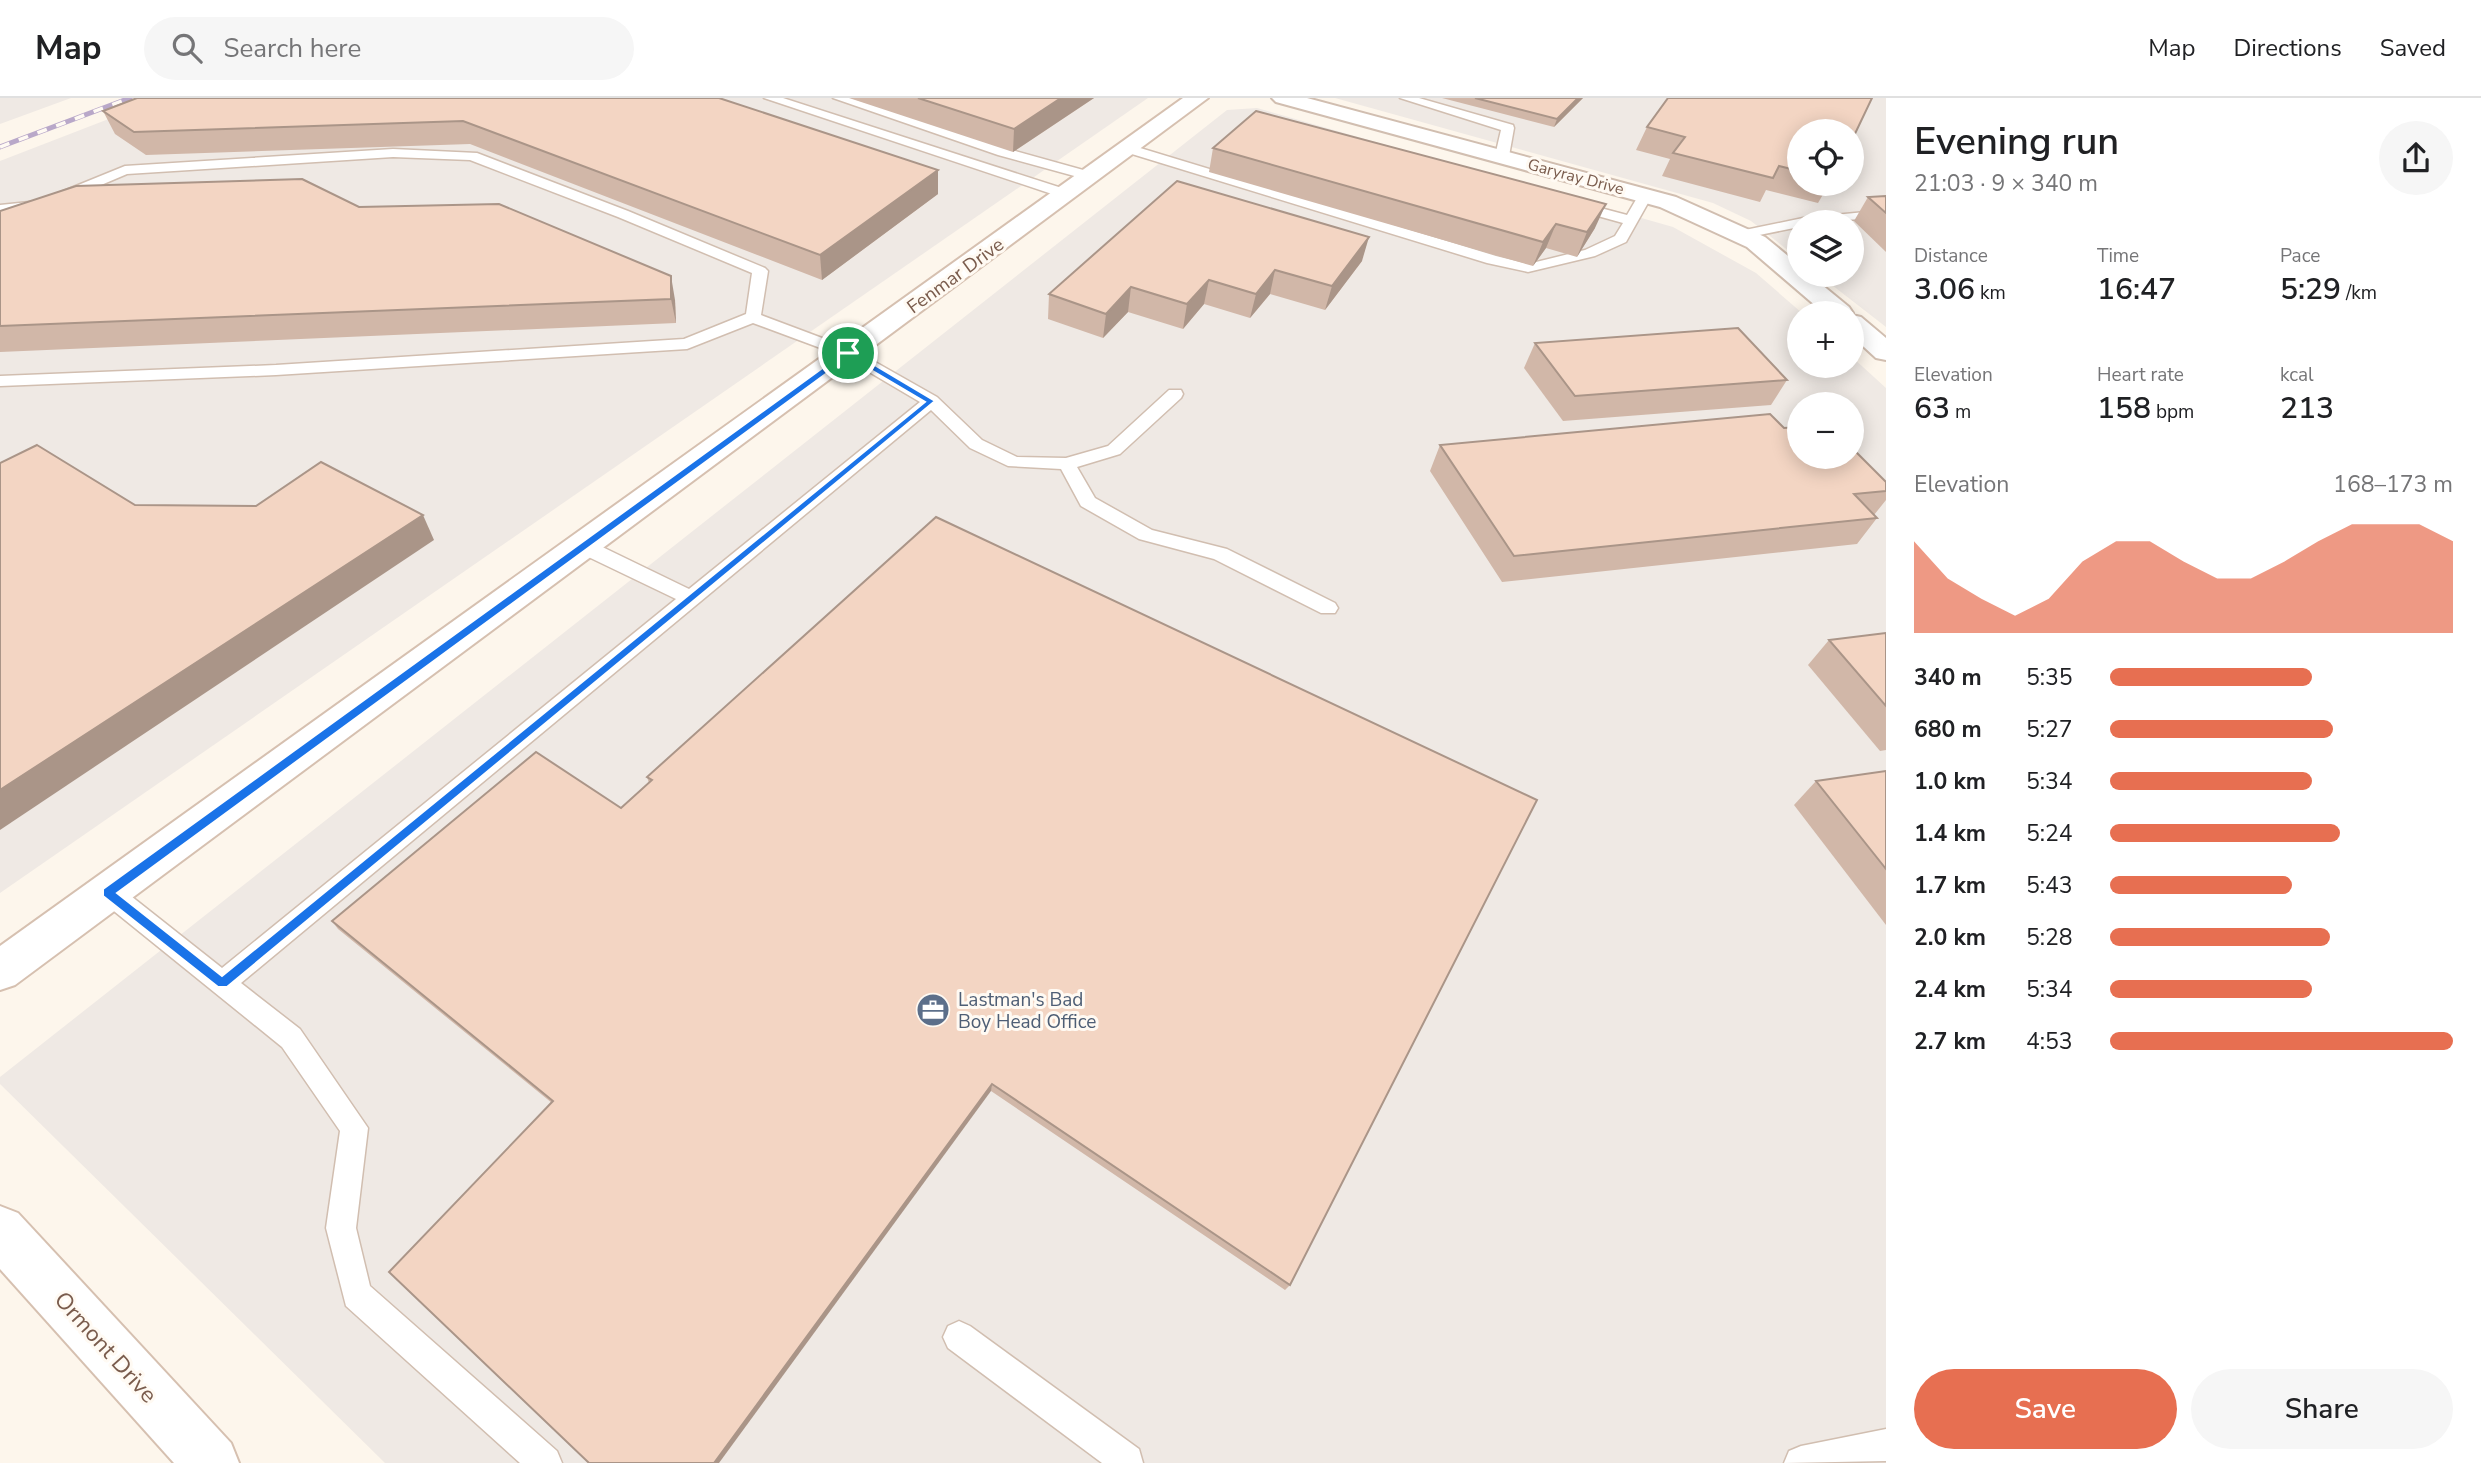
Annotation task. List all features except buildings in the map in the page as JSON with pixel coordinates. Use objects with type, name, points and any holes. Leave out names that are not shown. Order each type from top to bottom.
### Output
[{"type":"street","name":"Fenmar Drive","points":[[0,971],[1197,98]]},
{"type":"street","name":"Garyray Drive","points":[[1283,98],[1646,194],[1755,242],[1826,301]]},
{"type":"street","points":[[1864,333],[1886,352]]},
{"type":"street","name":"Ormont Drive","points":[[0,1231],[211,1463]]},
{"type":"lane","points":[[770,98],[1077,185]]},
{"type":"lane","points":[[839,98],[1003,152],[1077,185]]},
{"type":"lane","points":[[1406,98],[1508,128],[1502,156]]},
{"type":"lane","points":[[1128,148],[1206,167],[1492,260],[1528,268],[1590,253],[1621,239],[1646,194]]},
{"type":"lane","points":[[0,209],[42,205],[125,170],[393,153],[472,156],[623,214],[760,271],[753,317]]},
{"type":"lane","points":[[1555,199],[1631,221]]},
{"type":"lane","points":[[1864,216],[1886,214]]},
{"type":"lane","points":[[1740,235],[1787,226]]},
{"type":"lane","points":[[0,381],[276,370],[687,344],[753,317],[848,353],[931,401],[976,444],[1014,462],[1067,464],[1114,450],[1175,394]]},
{"type":"lane","points":[[222,983],[931,401]]},
{"type":"lane","points":[[1067,464],[1088,502],[1146,535],[1220,554],[1328,608]]},
{"type":"lane","points":[[583,546],[691,598]]},
{"type":"lane","points":[[108,892],[291,1038],[354,1128],[341,1228],[357,1295],[545,1463]]},
{"type":"lane","points":[[960,1337],[1127,1461],[1126,1463]]},
{"type":"lane","points":[[1801,1463],[1886,1445]]},
{"type":"shaded area","points":[[0,98],[71,98],[0,124]]},
{"type":"shaded area","points":[[163,98],[1148,98],[0,893],[0,161]]},
{"type":"shaded area","points":[[1335,98],[1886,98],[1886,327],[1864,310],[1864,301],[1852,301],[1834,287],[1864,287],[1864,210],[1787,210],[1787,250],[1751,221],[1713,203]]},
{"type":"shaded area","points":[[1257,108],[1673,227],[1756,273],[1788,301],[1787,378],[1864,378],[1864,368],[1886,388],[1886,1463],[385,1463],[0,1084],[0,1077],[1227,110]]},
{"type":"railway","points":[[0,147],[130,98]]},
{"type":"place","name":"Lastman's Bad Boy Head Office","points":[[933,1010]]},
{"type":"route","points":[[848,353],[931,401],[222,983],[108,892],[848,353]]}]
